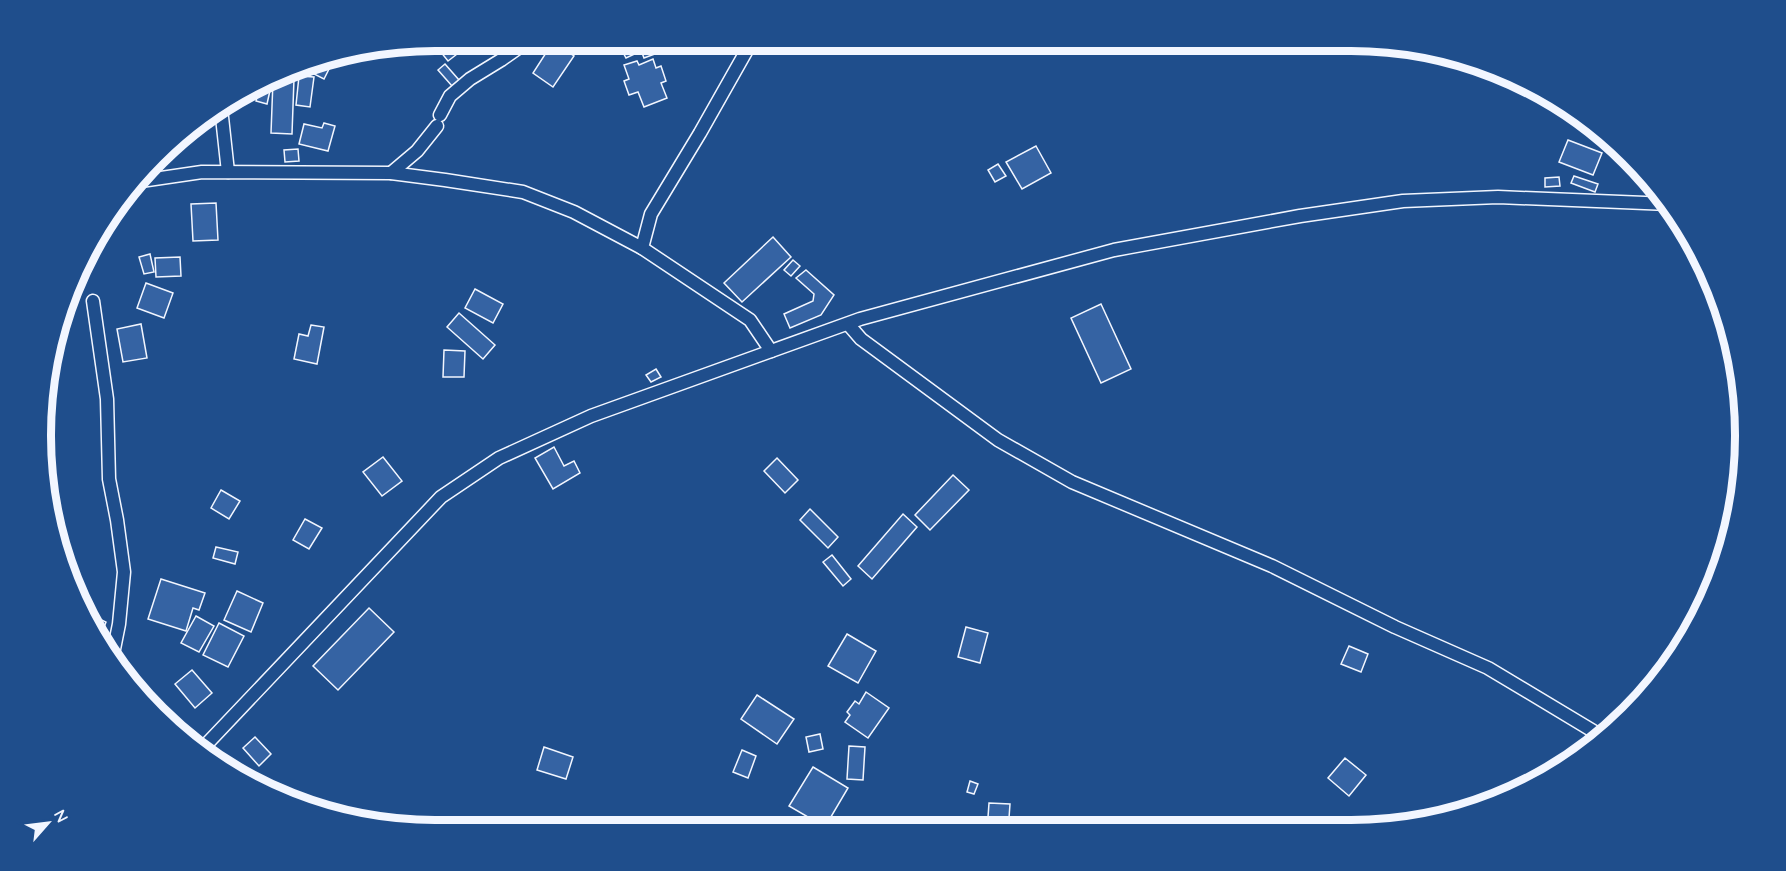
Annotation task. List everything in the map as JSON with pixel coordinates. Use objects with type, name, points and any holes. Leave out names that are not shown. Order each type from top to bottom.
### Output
[{"type":"street","points":[[391,173],[417,151],[439,121],[450,96],[470,79],[513,51]]},
{"type":"street","points":[[642,248],[651,214],[746,51]]},
{"type":"street","points":[[222,116],[228,172]]},
{"type":"street","points":[[148,180],[202,172],[391,173],[523,192],[574,212],[642,248],[750,320],[771,351]]},
{"type":"street","points":[[206,745],[441,497],[499,458],[591,416],[848,324],[1114,250],[1300,216],[1402,201],[1498,197],[1658,204]]},
{"type":"street","points":[[93,301],[107,399],[109,478],[124,572],[114,647]]},
{"type":"street","points":[[848,324],[861,339],[998,440],[1072,482],[1272,566],[1395,627],[1488,668],[1595,732]]},
{"type":"building","points":[[440,51],[461,51],[448,61]]},
{"type":"building","points":[[547,51],[566,51],[574,56],[553,87],[533,73]]},
{"type":"building","points":[[622,51],[639,52],[626,58]]},
{"type":"building","points":[[641,51],[660,51],[660,52],[644,58]]},
{"type":"building","points":[[653,59],[656,68],[661,66],[666,81],[661,83],[667,98],[644,107],[638,92],[629,95],[624,81],[629,79],[624,65],[637,61],[639,65]]},
{"type":"building","points":[[445,64],[459,80],[452,86],[438,70]]},
{"type":"building","points":[[331,66],[324,79],[310,72],[312,71]]},
{"type":"building","points":[[299,76],[314,77],[310,107],[296,105]]},
{"type":"building","points":[[294,79],[292,134],[271,133],[273,87]]},
{"type":"building","points":[[270,88],[267,104],[256,101],[257,95]]},
{"type":"building","points":[[324,123],[335,126],[328,151],[299,144],[304,124],[322,128]]},
{"type":"building","points":[[1568,140],[1602,153],[1593,175],[1559,162]]},
{"type":"building","points":[[1036,146],[1051,173],[1022,189],[1006,162]]},
{"type":"building","points":[[298,149],[299,161],[285,162],[284,150]]},
{"type":"building","points":[[998,164],[1006,176],[995,182],[988,170]]},
{"type":"building","points":[[1574,176],[1598,184],[1595,192],[1571,183]]},
{"type":"building","points":[[1559,177],[1560,186],[1545,187],[1545,178]]},
{"type":"building","points":[[216,203],[218,240],[193,241],[191,204]]},
{"type":"building","points":[[773,237],[791,257],[742,302],[724,283]]},
{"type":"building","points":[[150,254],[154,272],[144,274],[139,257]]},
{"type":"building","points":[[180,257],[181,276],[156,277],[155,258]]},
{"type":"building","points":[[793,260],[800,266],[791,276],[784,270]]},
{"type":"building","points":[[806,270],[834,295],[821,315],[790,328],[784,314],[813,301],[814,294],[796,278]]},
{"type":"building","points":[[146,283],[173,293],[164,318],[137,308]]},
{"type":"building","points":[[475,289],[503,304],[493,323],[465,308]]},
{"type":"building","points":[[1101,304],[1131,369],[1101,383],[1071,318]]},
{"type":"building","points":[[459,313],[495,345],[483,359],[447,327]]},
{"type":"building","points":[[141,324],[147,358],[123,362],[117,329]]},
{"type":"building","points":[[311,325],[324,327],[317,364],[294,359],[299,334],[308,336]]},
{"type":"building","points":[[444,350],[465,351],[464,377],[443,377]]},
{"type":"building","points":[[656,369],[661,377],[651,382],[646,375]]},
{"type":"building","points":[[554,447],[564,466],[574,461],[580,473],[553,489],[535,458]]},
{"type":"building","points":[[383,457],[402,481],[382,496],[363,472]]},
{"type":"building","points":[[777,458],[798,480],[785,493],[764,471]]},
{"type":"building","points":[[953,475],[969,490],[930,530],[915,515]]},
{"type":"building","points":[[221,490],[240,501],[229,519],[211,508]]},
{"type":"building","points":[[810,509],[838,537],[828,548],[800,520]]},
{"type":"building","points":[[903,514],[917,527],[872,579],[858,566]]},
{"type":"building","points":[[305,519],[322,528],[309,549],[293,540]]},
{"type":"building","points":[[216,547],[238,552],[235,564],[213,558]]},
{"type":"building","points":[[832,555],[851,579],[843,586],[823,562]]},
{"type":"building","points":[[161,579],[205,593],[199,610],[193,608],[186,631],[148,619]]},
{"type":"building","points":[[237,591],[263,603],[251,632],[224,620]]},
{"type":"building","points":[[369,608],[394,632],[338,690],[313,666]]},
{"type":"building","points":[[196,616],[214,626],[199,652],[181,643]]},
{"type":"building","points":[[98,618],[106,622],[103,629]]},
{"type":"building","points":[[219,623],[244,636],[228,667],[203,655]]},
{"type":"building","points":[[966,627],[988,633],[980,663],[958,657]]},
{"type":"building","points":[[847,634],[876,651],[858,683],[828,666]]},
{"type":"building","points":[[1349,646],[1368,654],[1361,672],[1341,664]]},
{"type":"building","points":[[192,670],[212,693],[195,708],[175,684]]},
{"type":"building","points":[[866,692],[889,708],[868,738],[845,722],[850,715],[847,712],[855,701],[859,704]]},
{"type":"building","points":[[757,695],[794,719],[777,744],[741,719]]},
{"type":"building","points":[[179,722],[196,733],[194,735],[182,725]]},
{"type":"building","points":[[820,734],[823,749],[809,752],[806,737]]},
{"type":"building","points":[[255,737],[271,754],[259,766],[243,748]]},
{"type":"building","points":[[849,746],[865,747],[863,780],[847,779]]},
{"type":"building","points":[[544,747],[573,757],[566,779],[537,770]]},
{"type":"building","points":[[742,750],[756,756],[748,778],[733,772]]},
{"type":"building","points":[[1345,758],[1366,775],[1349,796],[1328,778]]},
{"type":"building","points":[[813,767],[848,788],[829,820],[813,820],[789,806]]},
{"type":"building","points":[[970,781],[978,784],[974,794],[967,792]]},
{"type":"building","points":[[989,803],[1010,804],[1009,818],[988,817]]}]
